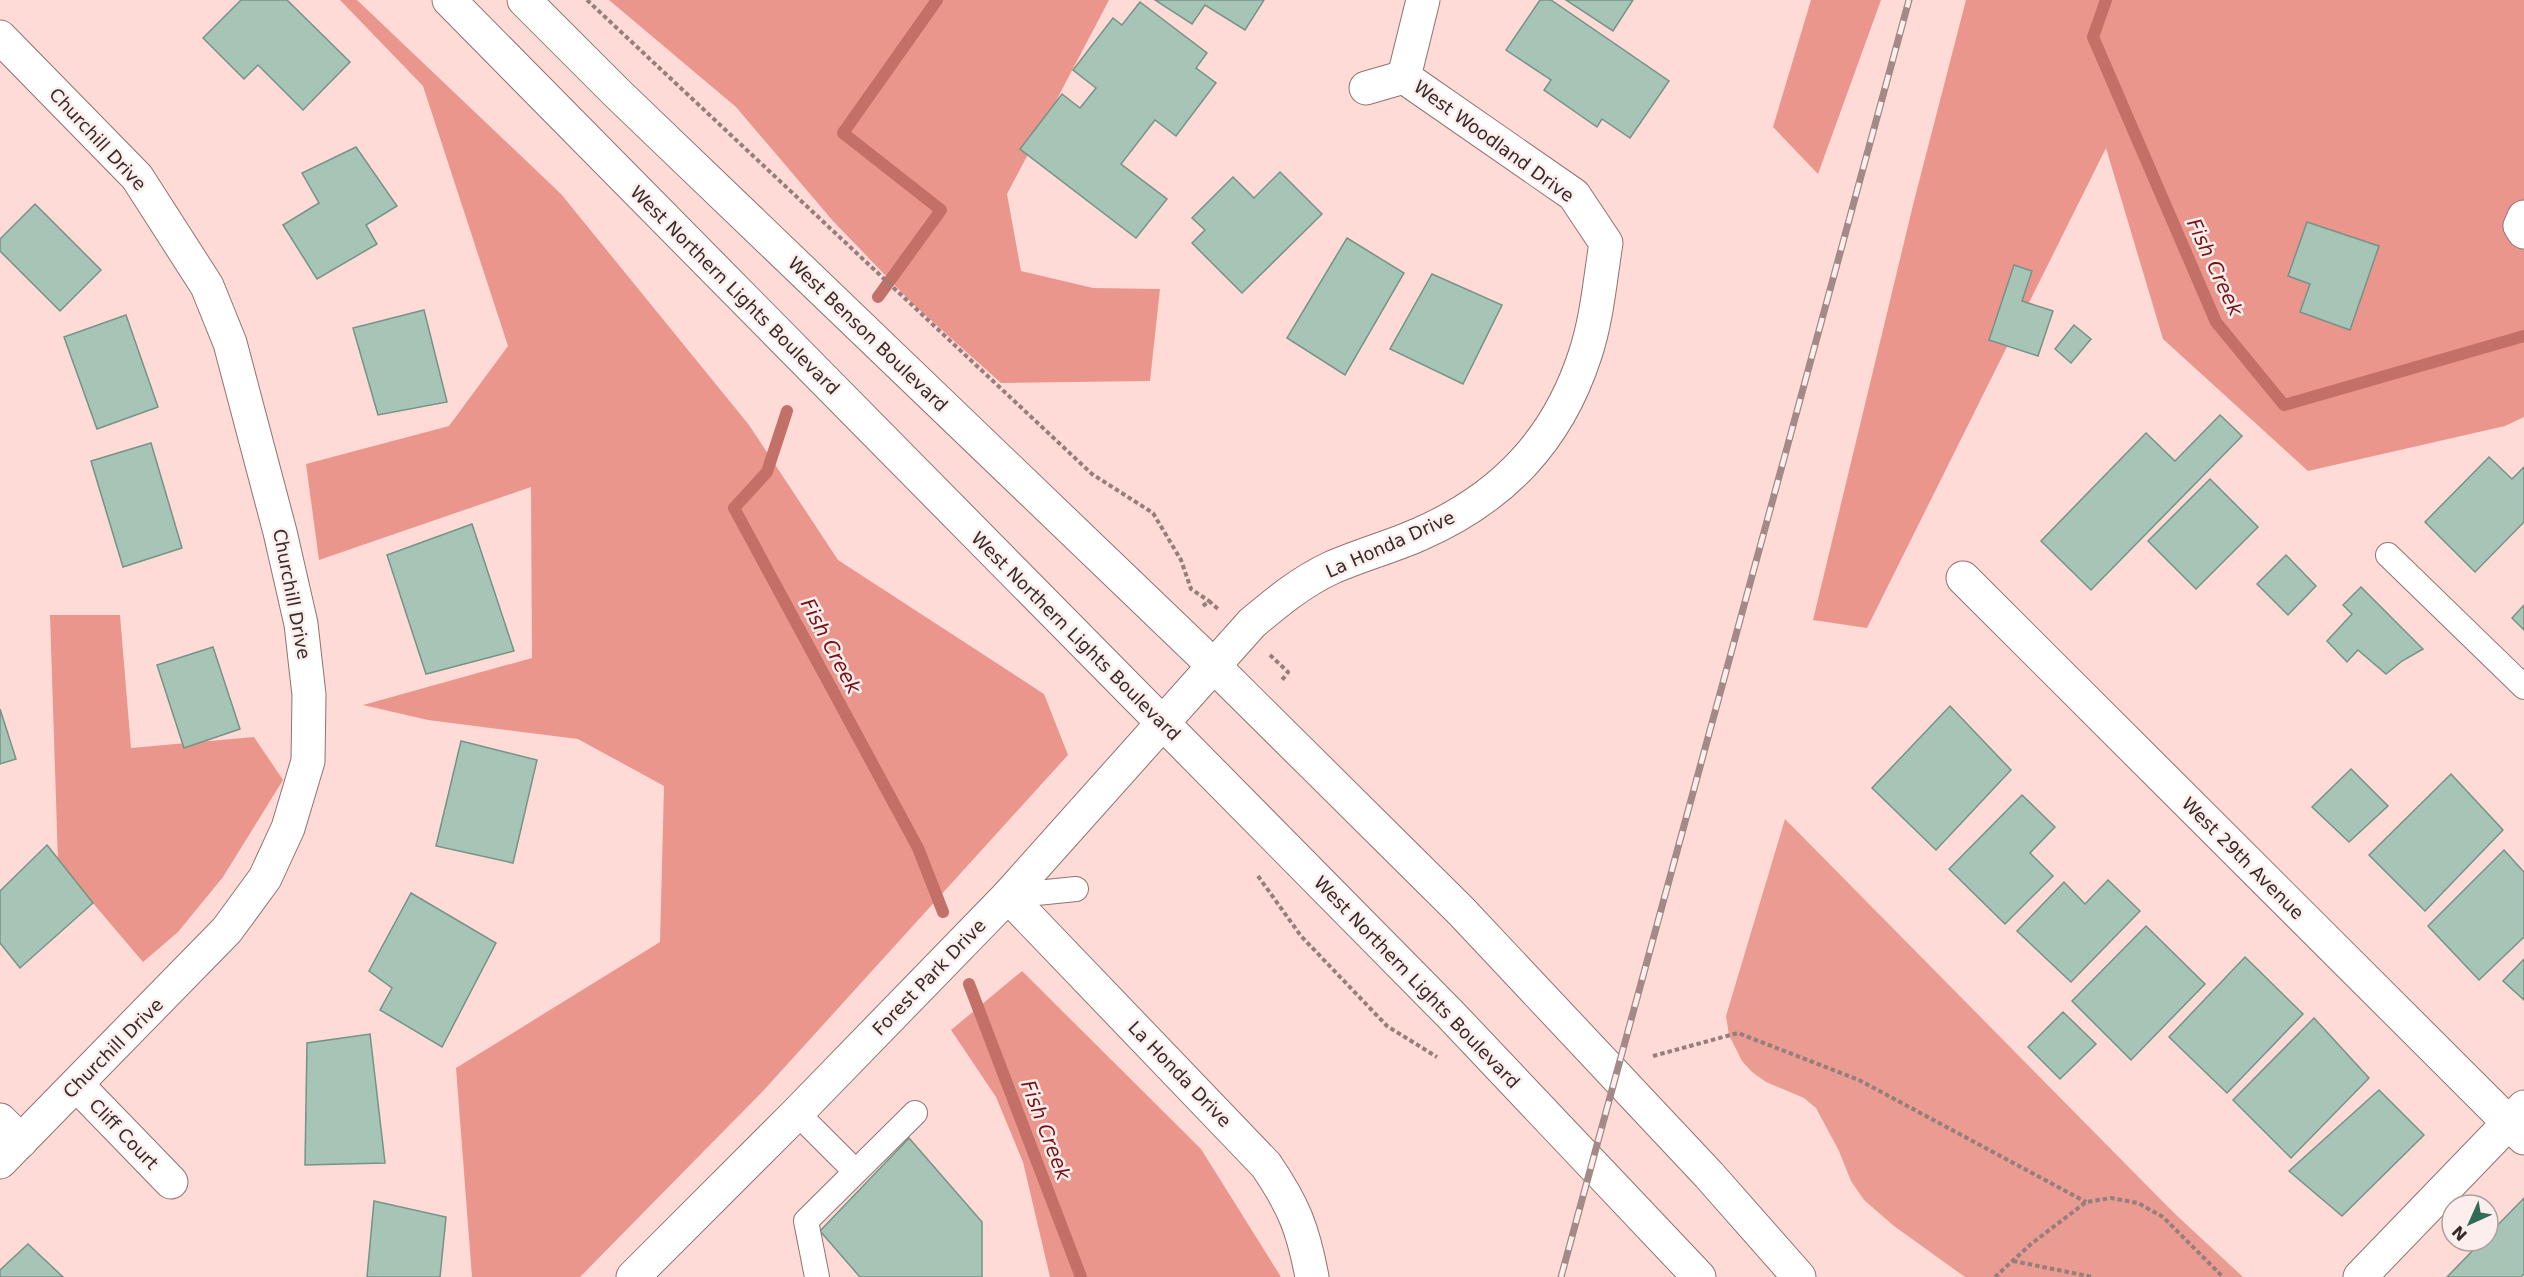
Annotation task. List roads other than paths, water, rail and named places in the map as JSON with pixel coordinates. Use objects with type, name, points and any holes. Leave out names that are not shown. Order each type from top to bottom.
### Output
[{"type":"street","name":"West Northern Lights Boulevard","points":[[449,0],[1450,1014],[1699,1277]]},
{"type":"street","name":"West Benson Boulevard","points":[[524,0],[636,111],[1214,666]]},
{"type":"street","name":"West Woodland Drive","points":[[1424,0],[1404,77],[1574,195],[1605,243]]},
{"type":"street","name":"Churchill Drive","points":[[0,37],[137,177],[207,286],[230,343],[280,532],[302,624],[309,695],[308,761],[288,828],[265,878],[227,930],[76,1085],[7,1141]]},
{"type":"street","points":[[1366,88],[1404,77]]},
{"type":"street","name":"La Honda Drive","points":[[1214,666],[1252,623],[1288,593],[1329,569],[1420,534],[1458,514],[1503,483],[1540,447],[1565,403],[1585,355],[1595,313],[1605,243]]},
{"type":"street","name":"West 29th Avenue","points":[[1963,578],[2519,1123]]},
{"type":"street","name":"Forest Park Drive","points":[[633,1277],[797,1113],[1008,896],[1161,722],[1214,666]]},
{"type":"street","points":[[1214,666],[1461,911],[1709,1176],[1799,1277]]},
{"type":"street","name":"La Honda Drive","points":[[1008,896],[1266,1165],[1290,1201],[1305,1237],[1312,1277]]},
{"type":"street","name":"Cliff Court","points":[[76,1085],[171,1182]]},
{"type":"street","points":[[2360,1277],[2519,1123]]},
{"type":"lane","points":[[2388,555],[2524,687]]},
{"type":"lane","points":[[1008,896],[1077,889]]},
{"type":"lane","points":[[797,1113],[855,1172]]},
{"type":"lane","points":[[817,1277],[806,1221],[915,1113]]},
{"type":"waterway","name":"Fish Creek","points":[[878,297],[941,210],[843,133],[937,0]]},
{"type":"waterway","name":"Fish Creek","points":[[2106,0],[2093,37],[2216,322],[2284,405],[2524,336]]},
{"type":"waterway","name":"Fish Creek","points":[[787,411],[767,472],[734,508],[918,848],[943,912]]},
{"type":"waterway","name":"Fish Creek","points":[[969,984],[1081,1277]]},
{"type":"railway","points":[[1561,1277],[1909,0]]}]
